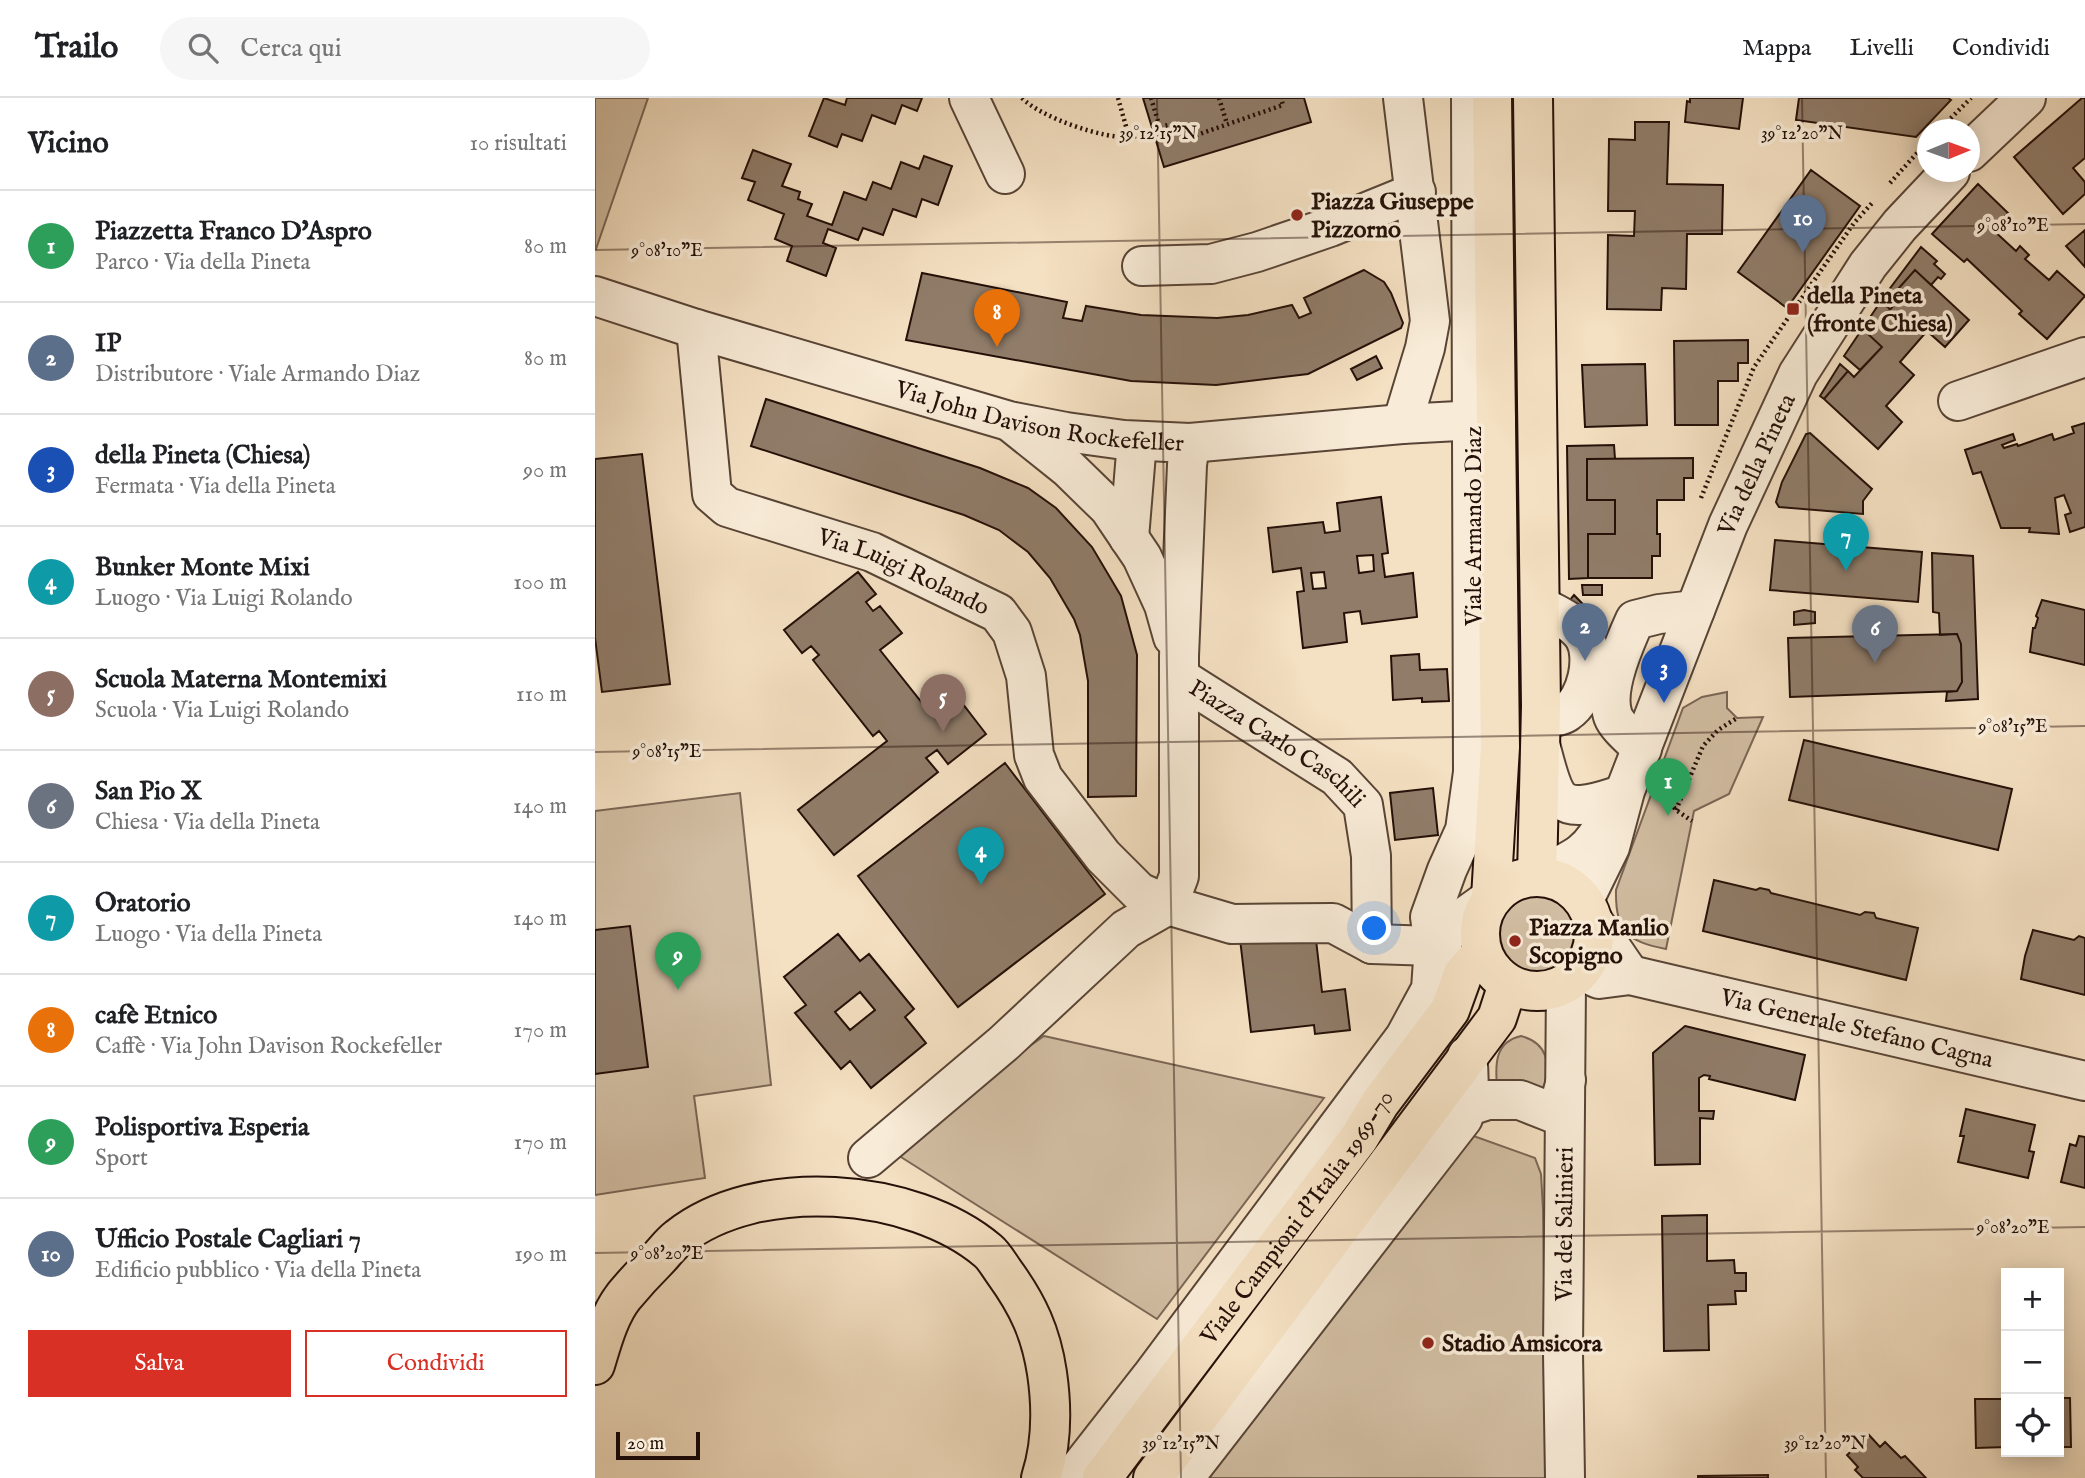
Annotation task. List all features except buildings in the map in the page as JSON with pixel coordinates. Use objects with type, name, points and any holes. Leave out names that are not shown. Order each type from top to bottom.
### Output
[{"type":"main road","name":"Viale Armando Diaz","points":[[1491,98],[1484,420],[1500,747],[1492,898]]},
{"type":"main road","points":[[1533,99],[1540,606],[1537,876]]},
{"type":"main road","points":[[1537,876],[1555,879],[1567,885],[1588,911],[1594,943],[1571,989],[1541,992],[1525,990],[1508,984],[1490,968],[1472,963],[1483,915],[1492,898],[1506,885],[1537,876]]},
{"type":"main road","name":"Viale Campioni d'Italia 1969-70","points":[[1102,1478],[1359,1138],[1380,1103],[1450,1010],[1472,963]]},
{"type":"main road","name":"Viale Campioni d'Italia 1969-70","points":[[1153,1478],[1497,1018],[1508,984]]},
{"type":"main road","points":[[595,1365],[605,1334],[622,1298],[678,1238],[711,1219],[743,1207],[786,1198],[884,1202],[925,1215],[955,1229],[989,1252],[1024,1299],[1043,1348],[1052,1404],[1041,1478]]},
{"type":"street","points":[[969,98],[1005,174]]},
{"type":"street","points":[[1402,424],[1425,348],[1430,321],[1403,98]]},
{"type":"street","name":"Viale Armando Diaz","points":[[1072,1478],[1151,1377],[1405,1037],[1431,989],[1434,946],[1430,917],[1465,830],[1473,772],[1484,420],[1471,98]]},
{"type":"street","points":[[1491,98],[1533,99]]},
{"type":"street","points":[[1980,142],[2026,98]]},
{"type":"street","name":"Via della Pineta","points":[[1588,911],[1632,791],[1642,749],[1728,525],[1798,374],[1868,265],[1940,182]]},
{"type":"street","points":[[1142,266],[1211,264],[1246,255],[1330,227],[1416,192]]},
{"type":"street","name":"Via John Davison Rockefeller","points":[[595,296],[696,329],[1009,421],[1066,432],[1190,443],[1402,424],[1484,420]]},
{"type":"street","name":"Via Luigi Rolando","points":[[696,329],[712,494],[727,507],[872,552],[998,612],[1012,632],[1026,676],[1034,755],[1043,778],[1112,865],[1139,892],[1168,905],[1232,924],[1333,923],[1372,944],[1434,946]]},
{"type":"street","points":[[1958,401],[2085,357]]},
{"type":"street","points":[[1009,421],[1067,468],[1109,509],[1142,557],[1164,605],[1179,666]]},
{"type":"street","points":[[1129,538],[1137,440]]},
{"type":"street","points":[[868,1158],[1004,1043],[1126,929],[1168,905],[1178,876],[1179,666],[1190,443]]},
{"type":"street","points":[[1642,749],[1613,717],[1611,697],[1626,641],[1635,620],[1695,610]]},
{"type":"street","name":"Piazza Carlo Caschili","points":[[1179,666],[1337,777],[1363,805],[1371,856],[1372,944]]},
{"type":"street","points":[[1540,731],[1553,788],[1563,801],[1572,807],[1589,806],[1632,791]]},
{"type":"street","name":"Via della Pineta","points":[[1537,876],[1588,849],[1632,791]]},
{"type":"street","points":[[1472,963],[1434,946],[1463,918],[1492,898]]},
{"type":"street","points":[[1588,911],[1630,975]]},
{"type":"street","name":"Via Generale Stefano Cagna","points":[[1571,989],[1599,979],[1630,975],[2085,1081]]},
{"type":"street","name":"Via dei Salinieri","points":[[1565,1478],[1563,1353],[1566,1077],[1571,989]]},
{"type":"street","points":[[1184,1478],[1463,1118],[1470,1077],[1467,1056]]},
{"type":"street","points":[[1466,1107],[1488,1100],[1520,1100],[1553,1113],[1560,1103],[1566,1077]]},
{"type":"path","points":[[1021,98],[1032,108],[1103,134],[1129,137],[1147,134],[1171,124],[1183,127],[1188,138],[1283,105],[1281,98]]},
{"type":"path","points":[[1118,98],[1129,137]]},
{"type":"path","points":[[1151,98],[1160,128]]},
{"type":"path","points":[[1219,98],[1227,124]]},
{"type":"path","points":[[1950,119],[1971,98]]},
{"type":"path","points":[[1676,810],[1703,746],[1718,730],[1737,718]]},
{"type":"path","points":[[1632,791],[1676,810],[1692,821]]},
{"type":"shaded area","points":[[595,98],[648,98],[596,249],[595,248]]},
{"type":"shaded area","points":[[1727,692],[1727,708],[1737,718],[1763,717],[1729,794],[1694,811],[1666,949],[1653,946],[1633,938],[1621,925],[1616,890],[1683,708],[1702,697]]},
{"type":"shaded area","points":[[740,793],[771,1085],[694,1096],[705,1178],[595,1195],[595,811]]},
{"type":"shaded area","points":[[1537,888],[1563,896],[1575,908],[1583,934],[1575,960],[1563,972],[1537,980],[1511,972],[1499,960],[1491,934],[1499,908],[1511,896]]},
{"type":"shaded area","points":[[1044,1036],[1324,1098],[1157,1319],[893,1152]]},
{"type":"shaded area","points":[[1521,1036],[1538,1044],[1543,1050],[1547,1065],[1547,1093],[1497,1086],[1496,1070],[1501,1049],[1512,1039]]},
{"type":"shaded area","name":"Stadio Amsicora","points":[[1468,1134],[1535,1158],[1541,1174],[1547,1478],[1208,1478]]},
{"type":"place","name":"Piazza Giuseppe Pizzorno","points":[[1297,215]]},
{"type":"place","name":"Ufficio Postale Cagliari 7","points":[[1803,253]]},
{"type":"place","name":"della Pineta (fronte Chiesa)","points":[[1793,309]]},
{"type":"place","name":"cafè Etnico","points":[[997,347]]},
{"type":"place","name":"Oratorio","points":[[1846,571]]},
{"type":"place","name":"IP","points":[[1585,661]]},
{"type":"place","name":"San Pio X","points":[[1875,663]]},
{"type":"place","name":"della Pineta (Chiesa)","points":[[1664,703]]},
{"type":"place","name":"Scuola Materna Montemixi","points":[[943,732]]},
{"type":"place","name":"Piazzetta Franco D'Aspro","points":[[1668,816]]},
{"type":"place","name":"Bunker Monte Mixi","points":[[981,885]]},
{"type":"place","name":"Piazza Manlio Scopigno","points":[[1515,941]]},
{"type":"place","name":"Polisportiva Esperia","points":[[678,990]]},
{"type":"place","name":"Stadio Amsicora","points":[[1428,1343]]}]
